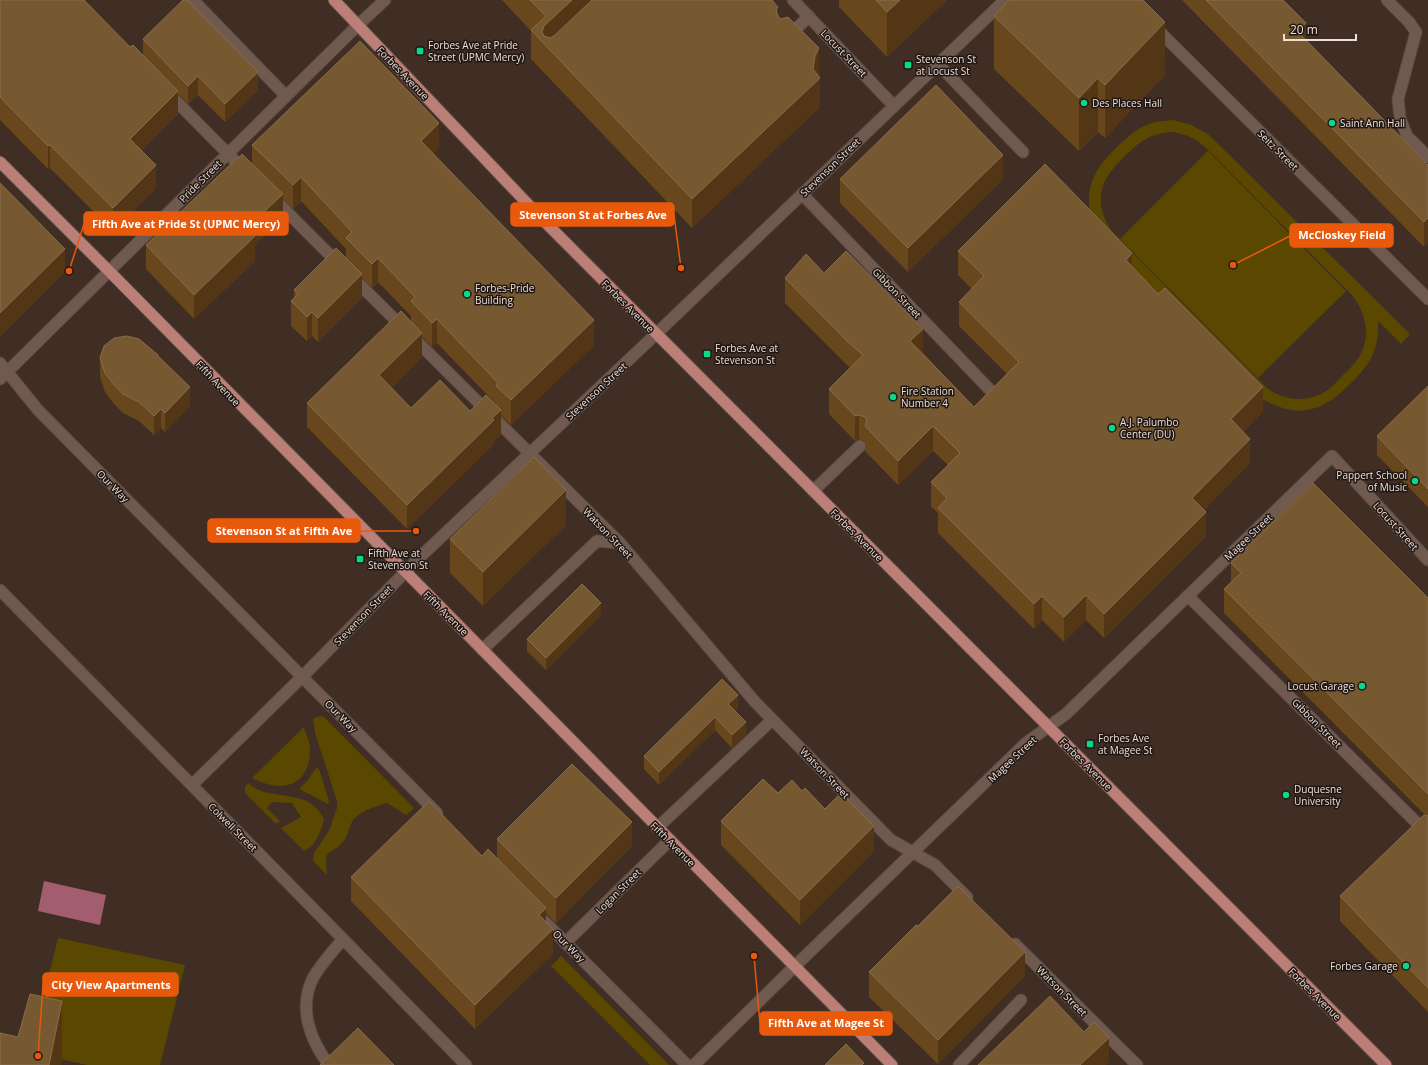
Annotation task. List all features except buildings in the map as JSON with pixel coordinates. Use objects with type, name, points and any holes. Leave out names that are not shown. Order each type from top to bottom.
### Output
[{"type":"main road","name":"Forbes Avenue","points":[[334,0],[544,221],[1386,1065]]},
{"type":"main road","name":"Fifth Avenue","points":[[0,162],[892,1065]]},
{"type":"street","points":[[193,0],[286,96]]},
{"type":"street","name":"Pride Street","points":[[4,376],[227,154],[385,0]]},
{"type":"street","name":"Locust Street","points":[[794,0],[894,106]]},
{"type":"street","name":"Stevenson Street","points":[[192,785],[302,677],[405,572],[1005,0]]},
{"type":"street","points":[[1387,0],[1409,22],[1416,32],[1398,99],[1400,118],[1407,136],[1428,157]]},
{"type":"street","points":[[784,41],[809,16]]},
{"type":"street","name":"Seitz Street","points":[[1150,22],[1428,300]]},
{"type":"street","points":[[938,64],[1022,152]]},
{"type":"street","points":[[164,89],[249,175]]},
{"type":"street","name":"Watson Street","points":[[266,191],[620,543],[772,720],[890,840],[935,865],[974,904]]},
{"type":"street","name":"Gibbon Street","points":[[802,194],[992,392]]},
{"type":"street","name":"Our Way","points":[[0,363],[4,376],[442,818]]},
{"type":"street","points":[[813,491],[860,446]]},
{"type":"street","name":"Locust Street","points":[[1332,456],[1428,560]]},
{"type":"street","name":"Magee Street","points":[[694,1065],[1026,743],[1066,714],[1332,456]]},
{"type":"street","points":[[482,650],[597,541],[620,543]]},
{"type":"street","name":"Colwell Street","points":[[0,590],[466,1065]]},
{"type":"street","name":"Gibbon Street","points":[[1188,596],[1428,834]]},
{"type":"street","points":[[657,828],[772,720]]},
{"type":"street","name":"Logan Street","points":[[566,943],[670,840]]},
{"type":"street","name":"Our Way","points":[[538,914],[687,1065]]},
{"type":"street","name":"Watson Street","points":[[1008,937],[1136,1065]]},
{"type":"street","points":[[329,1065],[320,1054],[311,1036],[306,1004],[313,979],[343,939]]},
{"type":"street","points":[[959,1065],[1021,1000]]},
{"type":"shaded area","points":[[1173,120],[1191,125],[1208,134],[1410,334],[1401,344],[1378,321],[1377,340],[1369,362],[1351,383],[1340,393],[1319,407],[1297,411],[1285,409],[1259,397],[1107,244],[1095,224],[1090,212],[1090,192],[1095,174],[1105,159],[1137,130],[1152,123]],"holes":[[[1172,132],[1186,135],[1205,147],[1352,295],[1357,302],[1366,327],[1365,344],[1362,352],[1352,366],[1322,394],[1306,399],[1298,399],[1282,396],[1267,388],[1112,232],[1102,209],[1101,199],[1105,181],[1118,163],[1137,145],[1152,136]]]},
{"type":"shaded area","points":[[1208,151],[1346,291],[1258,378],[1120,239]]},
{"type":"shaded area","points":[[323,716],[414,808],[406,815],[387,803],[368,809],[356,817],[352,822],[344,841],[327,854],[327,875],[313,861],[314,853],[330,828],[337,808],[337,801],[315,733],[313,719]]},
{"type":"shaded area","points":[[304,727],[309,742],[310,751],[308,763],[299,780],[282,786],[262,783],[252,778]]},
{"type":"shaded area","points":[[316,768],[319,769],[329,801],[328,804],[299,789],[308,780]]},
{"type":"shaded area","points":[[248,783],[257,789],[267,792],[299,798],[309,802],[317,809],[324,819],[322,828],[315,842],[304,851],[281,828],[301,817],[292,803],[272,802],[267,808],[280,821],[276,824],[245,793],[245,787]]},
{"type":"shaded area","points":[[44,881],[106,895],[100,925],[38,911]]},
{"type":"shaded area","points":[[58,938],[185,965],[160,1065],[87,1065],[30,1052]]},
{"type":"shaded area","points":[[561,956],[669,1065],[650,1065],[551,966]]},
{"type":"place","name":"Forbes Ave at Pride Street (UPMC Mercy)","points":[[420,51]]},
{"type":"place","name":"Stevenson St at Locust St","points":[[908,65]]},
{"type":"place","name":"Des Places Hall","points":[[1084,103]]},
{"type":"place","name":"Saint Ann Hall","points":[[1332,123]]},
{"type":"place","name":"McCloskey Field","points":[[1233,265]]},
{"type":"place","name":"Stevenson St at Forbes Ave","points":[[681,268]]},
{"type":"place","name":"Fifth Ave at Pride St (UPMC Mercy)","points":[[69,271]]},
{"type":"place","name":"Forbes-Pride Building","points":[[467,294]]},
{"type":"place","name":"Forbes Ave at Stevenson St","points":[[707,354]]},
{"type":"place","name":"Fire Station Number 4","points":[[893,397]]},
{"type":"place","name":"A.J. Palumbo Center (DU)","points":[[1112,428]]},
{"type":"place","name":"Pappert School of Music","points":[[1415,481]]},
{"type":"place","name":"Stevenson St at Fifth Ave","points":[[416,531]]},
{"type":"place","name":"Fifth Ave at Stevenson St","points":[[360,559]]},
{"type":"place","name":"Locust Garage","points":[[1362,686]]},
{"type":"place","name":"Forbes Ave at Magee St","points":[[1090,744]]},
{"type":"place","name":"Duquesne University","points":[[1286,795]]},
{"type":"place","name":"Fifth Ave at Magee St","points":[[754,956]]},
{"type":"place","name":"Forbes Garage","points":[[1406,966]]},
{"type":"place","name":"City View Apartments","points":[[38,1056]]}]
